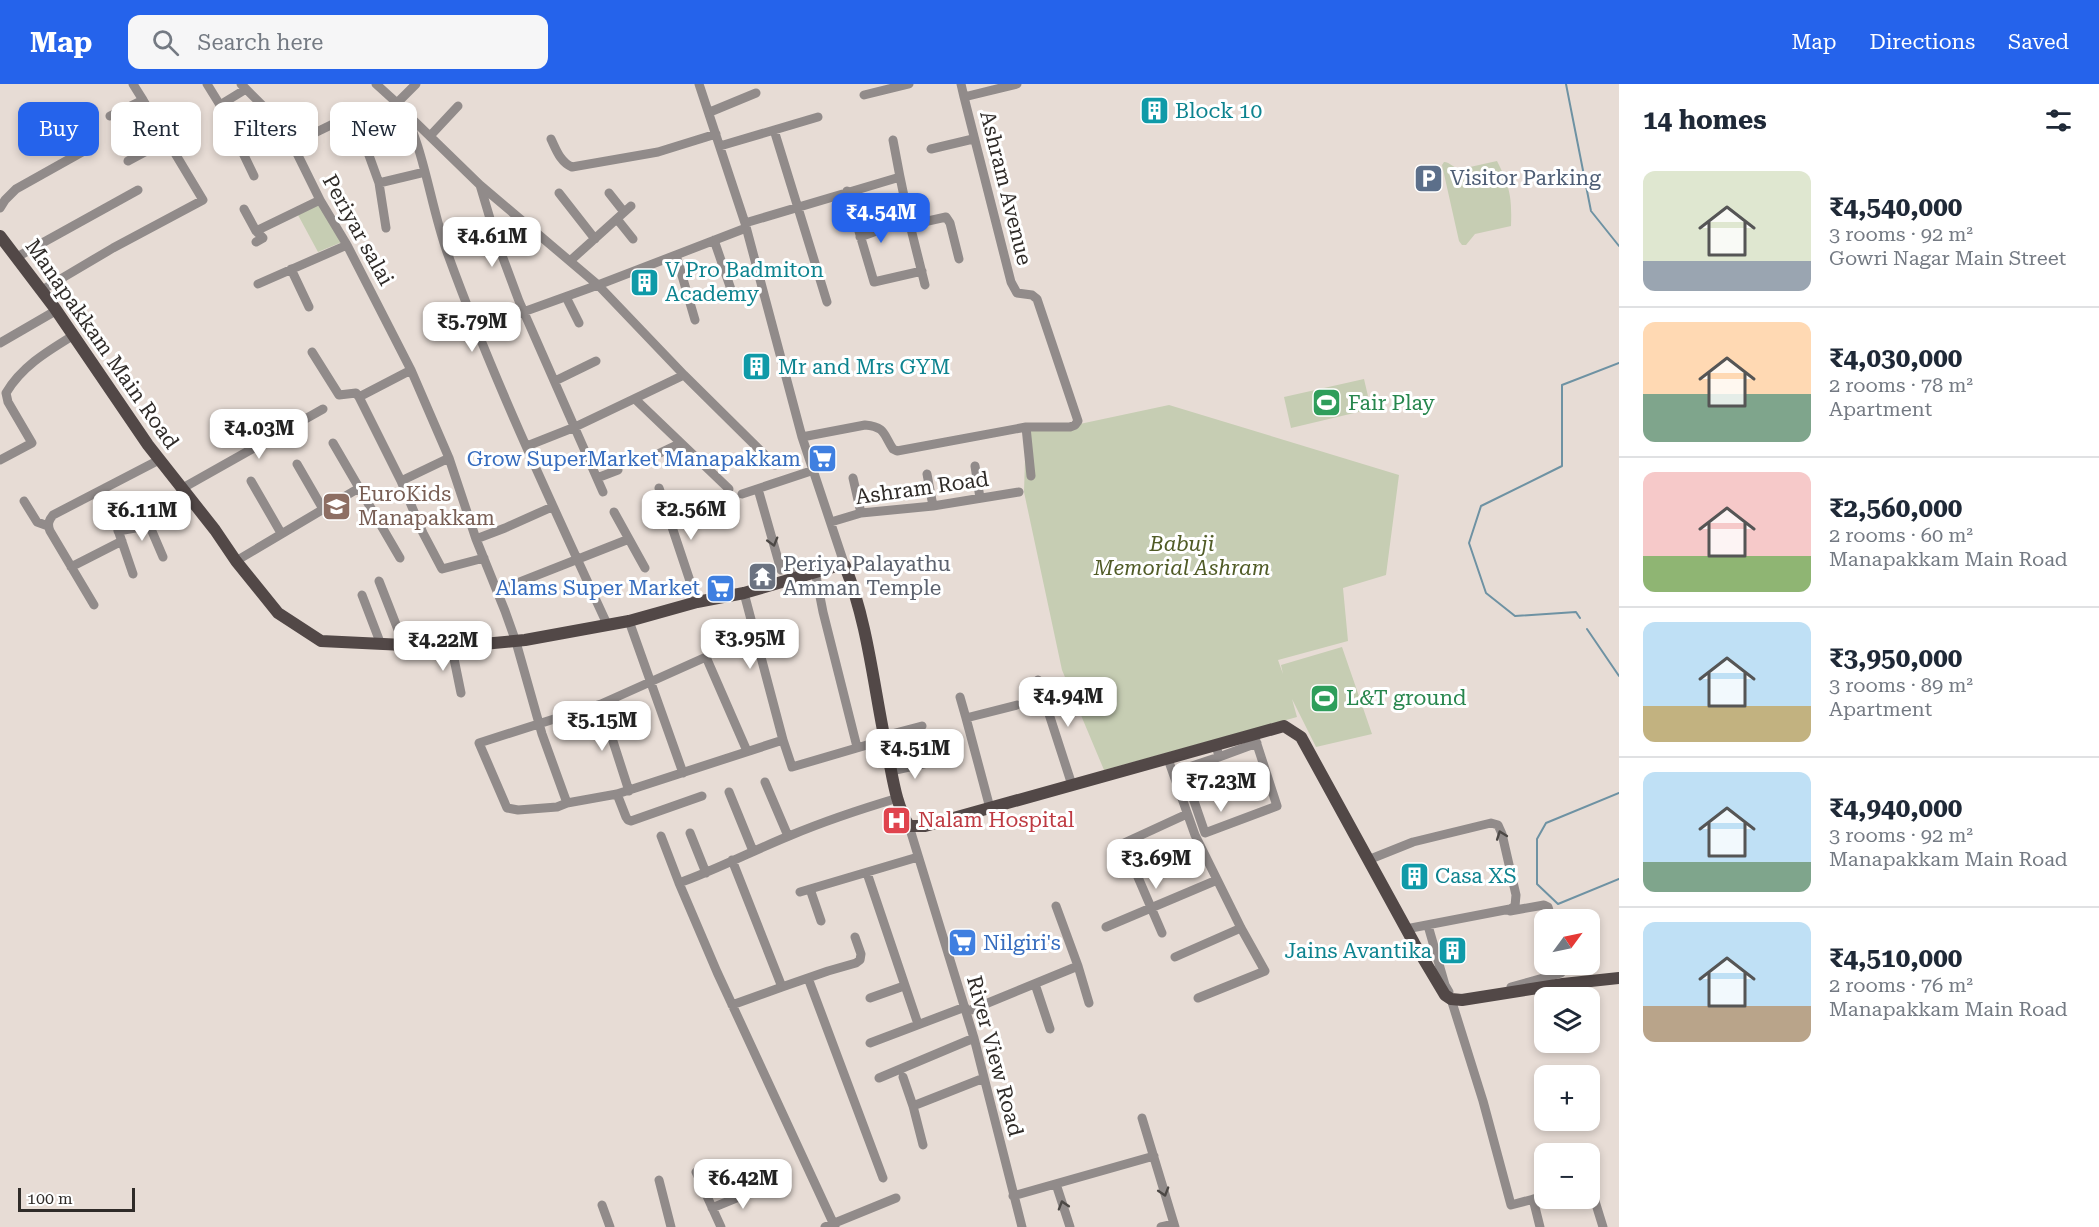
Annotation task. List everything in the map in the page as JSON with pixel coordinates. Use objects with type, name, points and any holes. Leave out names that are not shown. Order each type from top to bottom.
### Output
[{"type":"main road","name":"Manapakkam Main Road","points":[[0,236],[57,310],[159,460],[215,530],[236,561],[278,613],[321,641],[380,642],[404,645],[516,642],[629,621],[697,602],[744,593],[815,571],[845,566]]},
{"type":"main road","points":[[845,566],[870,657],[891,771],[909,826],[925,826],[1168,759],[1217,751],[1256,739],[1273,727],[1284,726],[1301,737],[1436,982],[1451,999],[1462,1000],[1557,975]]},
{"type":"main road","points":[[1576,975],[1619,978]]},
{"type":"street","points":[[110,116],[143,100],[133,84]]},
{"type":"street","points":[[207,84],[218,102]]},
{"type":"street","points":[[376,84],[397,102],[416,84]]},
{"type":"street","points":[[699,84],[710,112],[745,226],[802,437],[845,566]]},
{"type":"street","points":[[864,95],[909,84]]},
{"type":"street","points":[[961,84],[964,97]]},
{"type":"street","name":"Ashram Avenue","points":[[1017,84],[993,87],[964,97],[1011,282],[1017,293],[1032,295],[1038,299],[1078,421],[1075,425],[1026,427]]},
{"type":"street","points":[[224,102],[244,87]]},
{"type":"street","name":"Periyar salai","points":[[244,87],[260,102]]},
{"type":"street","points":[[710,112],[756,93]]},
{"type":"street","points":[[430,136],[458,106]]},
{"type":"street","points":[[720,147],[818,117]]},
{"type":"street","points":[[417,123],[480,185],[598,285],[775,465]]},
{"type":"street","points":[[774,130],[827,302]]},
{"type":"street","points":[[551,139],[564,162],[572,167],[658,152],[716,134]]},
{"type":"street","points":[[931,148],[974,139]]},
{"type":"street","points":[[893,140],[910,225],[926,285]]},
{"type":"street","points":[[417,146],[446,250],[476,329],[552,507],[607,624]]},
{"type":"street","points":[[0,208],[16,189],[75,156]]},
{"type":"street","points":[[128,161],[137,156]]},
{"type":"street","points":[[42,290],[113,248],[203,200],[177,156]]},
{"type":"street","points":[[244,156],[254,176]]},
{"type":"street","name":"Periyar salai","points":[[298,156],[411,370],[449,458],[476,539],[516,642],[538,723],[567,803]]},
{"type":"street","points":[[369,156],[379,183],[387,228]]},
{"type":"street","points":[[379,183],[425,172]]},
{"type":"street","points":[[476,329],[598,285],[797,206],[900,177]]},
{"type":"street","points":[[480,185],[508,274],[603,492]]},
{"type":"street","points":[[17,257],[138,190]]},
{"type":"street","points":[[847,191],[874,282],[922,271]]},
{"type":"street","points":[[558,193],[595,238]]},
{"type":"street","points":[[609,193],[624,212],[633,239]]},
{"type":"street","points":[[256,231],[320,200]]},
{"type":"street","points":[[244,209],[256,231],[263,238],[256,242]]},
{"type":"street","points":[[570,261],[624,212]]},
{"type":"street","points":[[910,225],[946,218],[950,223],[959,259]]},
{"type":"street","points":[[860,237],[893,225]]},
{"type":"street","points":[[714,240],[734,298]]},
{"type":"street","points":[[258,284],[347,245]]},
{"type":"street","points":[[676,255],[695,320]]},
{"type":"street","points":[[291,268],[309,307]]},
{"type":"street","points":[[566,297],[579,323]]},
{"type":"street","points":[[0,343],[57,310]]},
{"type":"street","points":[[0,460],[32,443],[8,402],[6,393],[22,372],[44,353],[74,335]]},
{"type":"street","points":[[312,352],[339,395],[356,393],[359,397],[423,533],[442,568],[484,558]]},
{"type":"street","points":[[555,381],[596,361]]},
{"type":"street","points":[[359,397],[411,370]]},
{"type":"street","points":[[527,446],[575,427],[684,375]]},
{"type":"street","points":[[635,399],[729,489]]},
{"type":"street","points":[[0,409],[8,402]]},
{"type":"street","points":[[181,489],[323,409]]},
{"type":"street","points":[[802,437],[865,425],[875,426],[885,433],[893,449],[897,450],[1026,427],[1030,476]]},
{"type":"street","points":[[333,443],[400,558]]},
{"type":"street","points":[[643,461],[681,443]]},
{"type":"street","points":[[400,481],[449,458]]},
{"type":"street","points":[[94,605],[48,526],[49,520],[53,515],[159,460]]},
{"type":"street","points":[[297,464],[323,508]]},
{"type":"street","points":[[975,466],[980,498]]},
{"type":"street","points":[[597,478],[618,470]]},
{"type":"street","points":[[742,494],[814,470]]},
{"type":"street","points":[[927,474],[933,506]]},
{"type":"street","points":[[853,478],[861,513]]},
{"type":"street","points":[[251,481],[281,533]]},
{"type":"street","points":[[236,561],[359,488]]},
{"type":"street","points":[[659,488],[697,602]]},
{"type":"street","points":[[104,489],[132,574]]},
{"type":"street","points":[[758,489],[781,570],[793,566],[796,577]]},
{"type":"street","name":"Ashram Road","points":[[831,522],[861,513],[933,506],[1019,492]]},
{"type":"street","points":[[24,501],[37,522],[48,526]]},
{"type":"street","points":[[476,539],[552,507]]},
{"type":"street","points":[[614,512],[645,568]]},
{"type":"street","points":[[71,567],[120,536],[147,526],[163,557]]},
{"type":"street","points":[[497,591],[628,539]]},
{"type":"street","points":[[815,571],[823,612],[858,747]]},
{"type":"street","points":[[379,581],[404,645]]},
{"type":"street","points":[[744,593],[792,767],[922,726]]},
{"type":"street","points":[[362,595],[380,642]]},
{"type":"street","points":[[629,621],[683,773]]},
{"type":"street","points":[[451,644],[461,693]]},
{"type":"street","points":[[747,751],[706,657],[601,704],[479,743],[507,808],[518,810],[557,807],[629,791],[783,740]]},
{"type":"street","points":[[1038,680],[1072,784]]},
{"type":"street","points":[[960,697],[990,808]]},
{"type":"street","points":[[601,704],[629,791]]},
{"type":"street","points":[[966,718],[1017,705]]},
{"type":"street","points":[[1217,751],[1183,769],[1205,833],[1277,806],[1256,739]]},
{"type":"street","points":[[1168,759],[1195,835],[1265,971],[1198,998]]},
{"type":"street","points":[[891,771],[932,762]]},
{"type":"street","points":[[765,782],[788,836]]},
{"type":"street","points":[[729,792],[753,851]]},
{"type":"street","points":[[617,794],[626,817],[631,821],[702,796]]},
{"type":"street","points":[[679,883],[830,819],[898,798]]},
{"type":"street","points":[[1124,843],[1187,814]]},
{"type":"street","points":[[1368,860],[1413,843],[1491,823],[1498,825],[1516,895],[1515,906],[1407,931]]},
{"type":"street","name":"River View Road","points":[[909,826],[974,1038],[1022,1227]]},
{"type":"street","points":[[690,833],[705,873]]},
{"type":"street","points":[[661,836],[732,1005],[831,1226],[896,1198]]},
{"type":"street","points":[[800,892],[918,857]]},
{"type":"street","points":[[732,860],[782,987]]},
{"type":"street","points":[[1134,868],[1162,933]]},
{"type":"street","points":[[867,873],[918,1024]]},
{"type":"street","points":[[1106,927],[1217,880]]},
{"type":"street","points":[[810,889],[821,921]]},
{"type":"street","points":[[1407,931],[1429,929],[1540,905],[1548,909]]},
{"type":"street","points":[[1056,906],[1089,1003]]},
{"type":"street","points":[[1174,957],[1241,928]]},
{"type":"street","points":[[1429,929],[1445,985],[1454,996],[1499,990],[1557,975]]},
{"type":"street","points":[[732,1005],[856,963],[860,960],[861,954],[855,937]]},
{"type":"street","points":[[870,1043],[918,1024],[966,1010],[1078,966]]},
{"type":"street","points":[[808,978],[883,1178]]},
{"type":"street","points":[[1035,984],[1050,1029]]},
{"type":"street","points":[[870,998],[904,986]]},
{"type":"street","points":[[1451,999],[1483,1101],[1511,1205],[1533,1199],[1540,1227]]},
{"type":"street","points":[[879,1078],[974,1038]]},
{"type":"street","points":[[903,1077],[923,1145]]},
{"type":"street","points":[[913,1106],[984,1078]]},
{"type":"street","points":[[1142,1119],[1174,1225],[1161,1227]]},
{"type":"street","points":[[1013,1196],[1154,1156]]},
{"type":"street","points":[[696,1172],[721,1227]]},
{"type":"street","points":[[659,1180],[671,1227]]},
{"type":"street","points":[[1056,1184],[1070,1227]]},
{"type":"street","points":[[712,1208],[763,1187]]},
{"type":"street","points":[[602,1205],[610,1227]]},
{"type":"street","points":[[1597,1209],[1603,1227]]},
{"type":"green space","points":[[1497,161],[1509,192],[1511,226],[1475,234],[1466,245],[1462,245],[1459,241],[1442,165],[1446,162],[1461,169]]},
{"type":"green space","points":[[322,202],[342,242],[318,252],[298,215]]},
{"type":"green space","name":"Fair Play","points":[[1364,379],[1371,409],[1291,428],[1284,397]]},
{"type":"green space","name":"Babuji Memorial Ashram","points":[[1169,405],[1399,475],[1386,575],[1343,588],[1348,641],[1278,660],[1283,674],[1281,665],[1342,647],[1372,734],[1316,747],[1292,699],[1297,717],[1104,770],[1062,670],[1024,492],[1026,427],[1075,425]]},
{"type":"waterway","points":[[1566,84],[1591,211],[1619,246]]},
{"type":"waterway","points":[[1580,618],[1576,612],[1515,616],[1486,593],[1469,543],[1481,506],[1562,466],[1562,385],[1619,363]]},
{"type":"waterway","points":[[1587,629],[1619,676]]},
{"type":"waterway","points":[[1619,793],[1546,823],[1537,839],[1537,884],[1558,904],[1619,879]]},
{"type":"place","name":"Block 10","points":[[1154,111]]},
{"type":"place","name":"Visitor Parking","points":[[1429,178]]},
{"type":"place","name":"V Pro Badmiton Academy","points":[[644,282]]},
{"type":"place","name":"Mr and Mrs GYM","points":[[757,367]]},
{"type":"place","name":"Fair Play","points":[[1327,403]]},
{"type":"place","name":"Grow SuperMarket Manapakkam","points":[[822,459]]},
{"type":"place","name":"EuroKids Manapakkam","points":[[337,506]]},
{"type":"place","name":"Periya Palayathu Amman Temple","points":[[762,576]]},
{"type":"place","name":"Alams Super Market","points":[[721,588]]},
{"type":"place","name":"L&T ground","points":[[1325,698]]},
{"type":"place","name":"Nalam Hospital","points":[[897,820]]},
{"type":"place","name":"Casa XS","points":[[1414,876]]},
{"type":"place","name":"Nilgiri's","points":[[962,943]]},
{"type":"place","name":"Jains Avantika","points":[[1453,951]]}]
